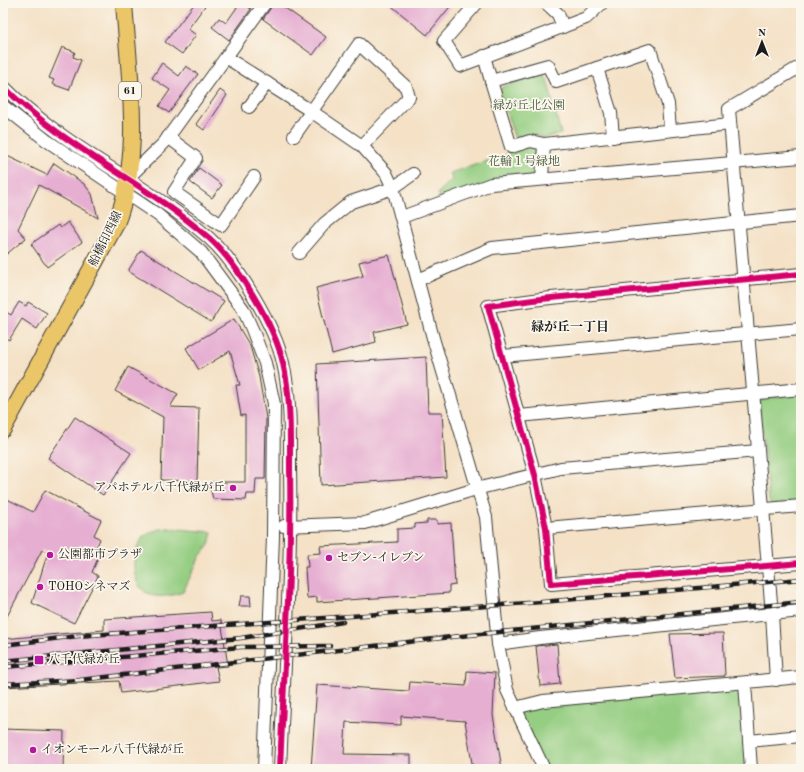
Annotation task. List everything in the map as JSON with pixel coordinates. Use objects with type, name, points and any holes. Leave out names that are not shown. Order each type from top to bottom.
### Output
[{"type":"main road","name":"船橋印西線","points":[[3,430],[116,224],[126,186],[132,122],[124,3]]},
{"type":"street","points":[[126,186],[168,136],[227,58],[265,3]]},
{"type":"street","points":[[477,3],[444,41],[460,66],[586,18],[602,3]]},
{"type":"street","points":[[546,3],[558,14],[563,27]]},
{"type":"street","points":[[294,136],[359,44],[406,87],[408,97],[362,146]]},
{"type":"street","points":[[491,81],[548,65],[556,82],[650,50],[668,104],[670,130]]},
{"type":"street","points":[[484,56],[511,146],[530,141],[544,144],[730,124]]},
{"type":"street","points":[[227,58],[311,111],[362,146],[386,173],[393,188],[476,489],[486,517],[498,644],[507,690],[544,769]]},
{"type":"street","points":[[597,68],[611,113],[613,137]]},
{"type":"street","points":[[776,680],[772,614],[729,108],[800,68]]},
{"type":"street","points":[[249,107],[267,83]]},
{"type":"street","points":[[3,86],[19,102],[96,159],[201,252],[243,309],[265,363],[274,404],[273,526],[264,769]]},
{"type":"street","points":[[3,106],[46,140],[126,186],[155,196],[210,239],[237,270],[272,333],[283,362],[289,409],[290,526],[280,769]]},
{"type":"street","points":[[168,136],[196,158],[174,192],[221,225],[254,177]]},
{"type":"street","points":[[542,179],[544,144]]},
{"type":"street","points":[[402,217],[492,184],[801,157]]},
{"type":"street","points":[[299,253],[324,224],[351,202],[393,188],[413,174]]},
{"type":"street","points":[[418,280],[492,248],[738,221],[801,216]]},
{"type":"street","points":[[801,274],[541,299],[488,306],[535,475],[546,528],[551,584],[801,563]]},
{"type":"street","points":[[502,356],[801,329]]},
{"type":"street","points":[[519,416],[753,392],[801,389]]},
{"type":"street","points":[[273,526],[366,523],[476,489],[561,468],[758,451]]},
{"type":"street","points":[[546,528],[801,506]]},
{"type":"street","points":[[498,644],[801,611]]},
{"type":"street","points":[[515,708],[544,701],[801,677]]},
{"type":"street","points":[[745,683],[751,769]]},
{"type":"street","points":[[749,741],[801,736]]},
{"type":"green space","name":"緑が丘北公園","points":[[542,74],[547,79],[561,134],[543,138],[535,135],[521,139],[514,136],[500,92],[502,87]]},
{"type":"green space","name":"花輪１号緑地","points":[[542,145],[541,178],[442,201],[438,193],[452,179],[450,173],[506,155],[511,149]]},
{"type":"green space","points":[[801,394],[801,502],[772,505],[769,501],[759,402],[765,398]]},
{"type":"green space","points":[[167,528],[212,532],[209,545],[200,556],[183,592],[168,596],[155,596],[144,591],[139,585],[134,569],[134,560],[139,543],[144,537],[149,533]]},
{"type":"green space","points":[[745,683],[750,769],[544,769],[515,708]]},
{"type":"building","points":[[195,3],[207,3],[188,29],[196,35],[182,54],[165,42]]},
{"type":"building","points":[[240,3],[243,3],[251,9],[229,40],[212,27],[219,18],[226,23]]},
{"type":"building","points":[[274,3],[278,3],[326,37],[313,55],[263,19]]},
{"type":"building","points":[[388,3],[453,3],[427,35]]},
{"type":"building","points":[[62,47],[75,52],[73,57],[81,60],[69,90],[52,84],[54,80],[49,78]]},
{"type":"building","points":[[162,63],[179,76],[186,66],[198,74],[169,113],[159,106],[170,90],[152,78]]},
{"type":"building","points":[[220,90],[227,95],[204,130],[196,124]]},
{"type":"building","points":[[3,154],[47,175],[54,163],[84,184],[92,194],[98,218],[39,185],[18,229],[26,238],[3,257]]},
{"type":"building","points":[[199,168],[222,185],[212,198],[190,182]]},
{"type":"building","points":[[68,222],[82,242],[47,267],[31,244],[58,225],[60,228]]},
{"type":"building","points":[[141,250],[224,301],[211,322],[128,271]]},
{"type":"building","points":[[389,255],[407,324],[374,332],[376,342],[332,354],[316,288],[363,276],[359,262]]},
{"type":"building","points":[[19,302],[26,306],[28,302],[47,313],[37,329],[22,319],[9,340],[3,336],[3,310],[11,315]]},
{"type":"building","points":[[234,319],[250,346],[259,377],[266,418],[265,479],[256,479],[255,494],[247,494],[246,500],[213,499],[209,482],[245,482],[245,415],[241,416],[236,385],[240,385],[230,351],[199,370],[186,348]]},
{"type":"building","points":[[426,357],[428,412],[442,412],[446,477],[321,485],[317,364]]},
{"type":"building","points":[[128,367],[178,394],[170,407],[199,408],[197,481],[161,480],[163,417],[115,391]]},
{"type":"building","points":[[75,417],[131,453],[103,495],[48,458]]},
{"type":"building","name":"公園都市プラザ","points":[[45,490],[101,520],[94,535],[100,539],[94,553],[98,558],[92,572],[98,576],[74,623],[32,603],[48,552],[42,550],[3,624],[3,506],[7,499],[33,512]]},
{"type":"building","points":[[427,520],[437,520],[437,524],[451,523],[455,585],[449,586],[449,593],[317,602],[317,597],[307,598],[305,567],[308,567],[307,554],[321,553],[320,546],[397,542],[397,529],[415,528],[415,524],[427,523]]},
{"type":"building","points":[[241,596],[250,596],[251,606],[239,606]]},
{"type":"building","points":[[211,612],[212,621],[221,620],[228,666],[216,667],[219,681],[121,693],[119,681],[3,687],[3,639],[104,630],[104,619]]},
{"type":"building","points":[[723,633],[725,676],[675,678],[670,634]]},
{"type":"building","points":[[557,644],[560,684],[540,686],[536,646]]},
{"type":"building","points":[[467,671],[495,673],[493,715],[502,769],[473,769],[465,721],[401,716],[401,725],[346,722],[344,754],[411,755],[411,769],[311,769],[317,685],[409,691],[410,682],[466,686]]},
{"type":"building","name":"イオンモール八千代緑が丘","points":[[3,729],[64,731],[63,769],[3,769]]},
{"type":"railway","points":[[3,645],[78,636],[542,602],[801,579]]},
{"type":"railway","points":[[3,684],[80,680],[451,637],[801,602]]},
{"type":"railway","points":[[3,661],[241,638],[343,622]]},
{"type":"railway","points":[[3,667],[241,647],[330,646]]},
{"type":"cycle path","points":[[3,86],[26,108],[52,128],[158,199],[209,238],[231,263],[254,296],[279,348],[286,376],[290,428],[289,581],[280,769]]},
{"type":"cycle path","points":[[801,274],[541,299],[488,306],[535,475],[546,528],[551,584],[801,563]]},
{"type":"place","name":"アパホテル八千代緑が丘","points":[[233,488]]},
{"type":"place","name":"公園都市プラザ","points":[[50,555]]},
{"type":"place","name":"セブン-イレブン","points":[[329,558]]},
{"type":"place","name":"TOHOシネマズ","points":[[40,587]]},
{"type":"place","name":"八千代緑が丘","points":[[39,660]]},
{"type":"place","name":"イオンモール八千代緑が丘","points":[[33,750]]},
{"type":"district","name":"緑が丘一丁目","points":[[570,327]]}]
